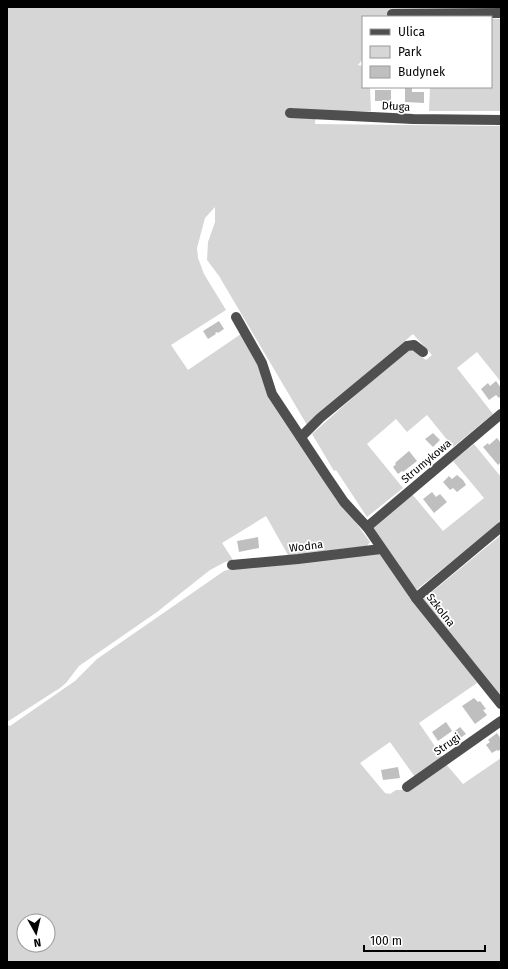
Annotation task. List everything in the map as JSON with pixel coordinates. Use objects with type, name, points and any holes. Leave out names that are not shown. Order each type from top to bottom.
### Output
[{"type":"street","points":[[392,14],[501,13]]},
{"type":"street","name":"Długa","points":[[290,113],[413,119],[501,120]]},
{"type":"street","name":"Szkolna","points":[[236,317],[262,364],[272,394],[344,502],[367,527],[416,598],[501,704]]},
{"type":"street","points":[[301,437],[320,418],[407,346],[414,345],[423,352]]},
{"type":"street","name":"Strumykowa","points":[[367,527],[501,414]]},
{"type":"street","points":[[416,598],[501,527]]},
{"type":"street","name":"Wodna","points":[[232,565],[381,549]]},
{"type":"street","name":"Strugi","points":[[407,787],[501,721]]},
{"type":"green space","points":[[7,7],[501,7],[501,9],[414,16],[362,16],[362,60],[358,65],[362,66],[362,88],[370,88],[371,111],[316,111],[315,124],[501,126],[501,382],[477,352],[457,368],[493,414],[453,447],[427,415],[407,432],[396,419],[367,444],[403,488],[367,517],[336,470],[334,471],[312,434],[405,351],[412,349],[426,360],[432,355],[413,334],[307,425],[219,276],[207,260],[208,242],[215,222],[215,207],[205,218],[197,248],[198,258],[204,274],[226,310],[171,345],[188,370],[241,334],[257,361],[264,385],[270,395],[341,502],[370,542],[367,546],[288,555],[266,516],[222,543],[233,560],[225,562],[210,570],[157,612],[79,666],[66,683],[60,688],[7,722]]},
{"type":"green space","points":[[492,19],[501,19],[501,111],[429,111],[430,88],[492,88]]},
{"type":"green space","points":[[474,444],[501,477],[501,522],[415,591],[373,527],[412,494],[443,531],[484,498],[453,461]]},
{"type":"green space","points":[[501,535],[501,698],[422,600]]},
{"type":"green space","points":[[379,553],[460,657],[477,683],[419,723],[443,758],[415,777],[390,742],[360,763],[385,793],[390,794],[396,790],[405,790],[446,764],[463,784],[501,758],[501,962],[7,962],[7,725],[10,726],[75,681],[97,659],[224,571],[230,569]]},
{"type":"building","points":[[405,88],[412,88],[412,92],[424,92],[424,103],[405,102]]},
{"type":"building","points":[[375,90],[391,90],[391,101],[381,103],[381,101],[375,101]]},
{"type":"building","points":[[219,321],[224,329],[218,333],[215,333],[216,334],[208,339],[203,331]]},
{"type":"building","points":[[496,381],[501,388],[501,396],[499,398],[496,395],[489,400],[481,389],[488,383],[490,386]]},
{"type":"building","points":[[433,433],[440,440],[433,447],[425,439]]},
{"type":"building","points":[[497,438],[501,443],[501,462],[498,465],[483,447],[488,443],[489,445]]},
{"type":"building","points":[[409,451],[417,461],[398,474],[393,467],[396,464],[395,463]]},
{"type":"building","points":[[457,475],[466,485],[457,492],[453,488],[450,490],[443,482],[449,476],[452,479]]},
{"type":"building","points":[[432,492],[436,497],[440,494],[447,502],[434,513],[423,499]]},
{"type":"building","points":[[258,537],[259,548],[239,552],[237,541]]},
{"type":"building","points":[[474,698],[478,702],[480,701],[486,709],[483,710],[487,715],[475,724],[462,706]]},
{"type":"building","points":[[446,722],[452,731],[438,741],[432,732]]},
{"type":"building","points":[[460,727],[466,734],[460,738],[455,731]]},
{"type":"building","points":[[497,733],[501,739],[501,749],[492,753],[486,745],[490,742],[488,740]]},
{"type":"building","points":[[398,767],[400,778],[383,780],[381,770]]}]
